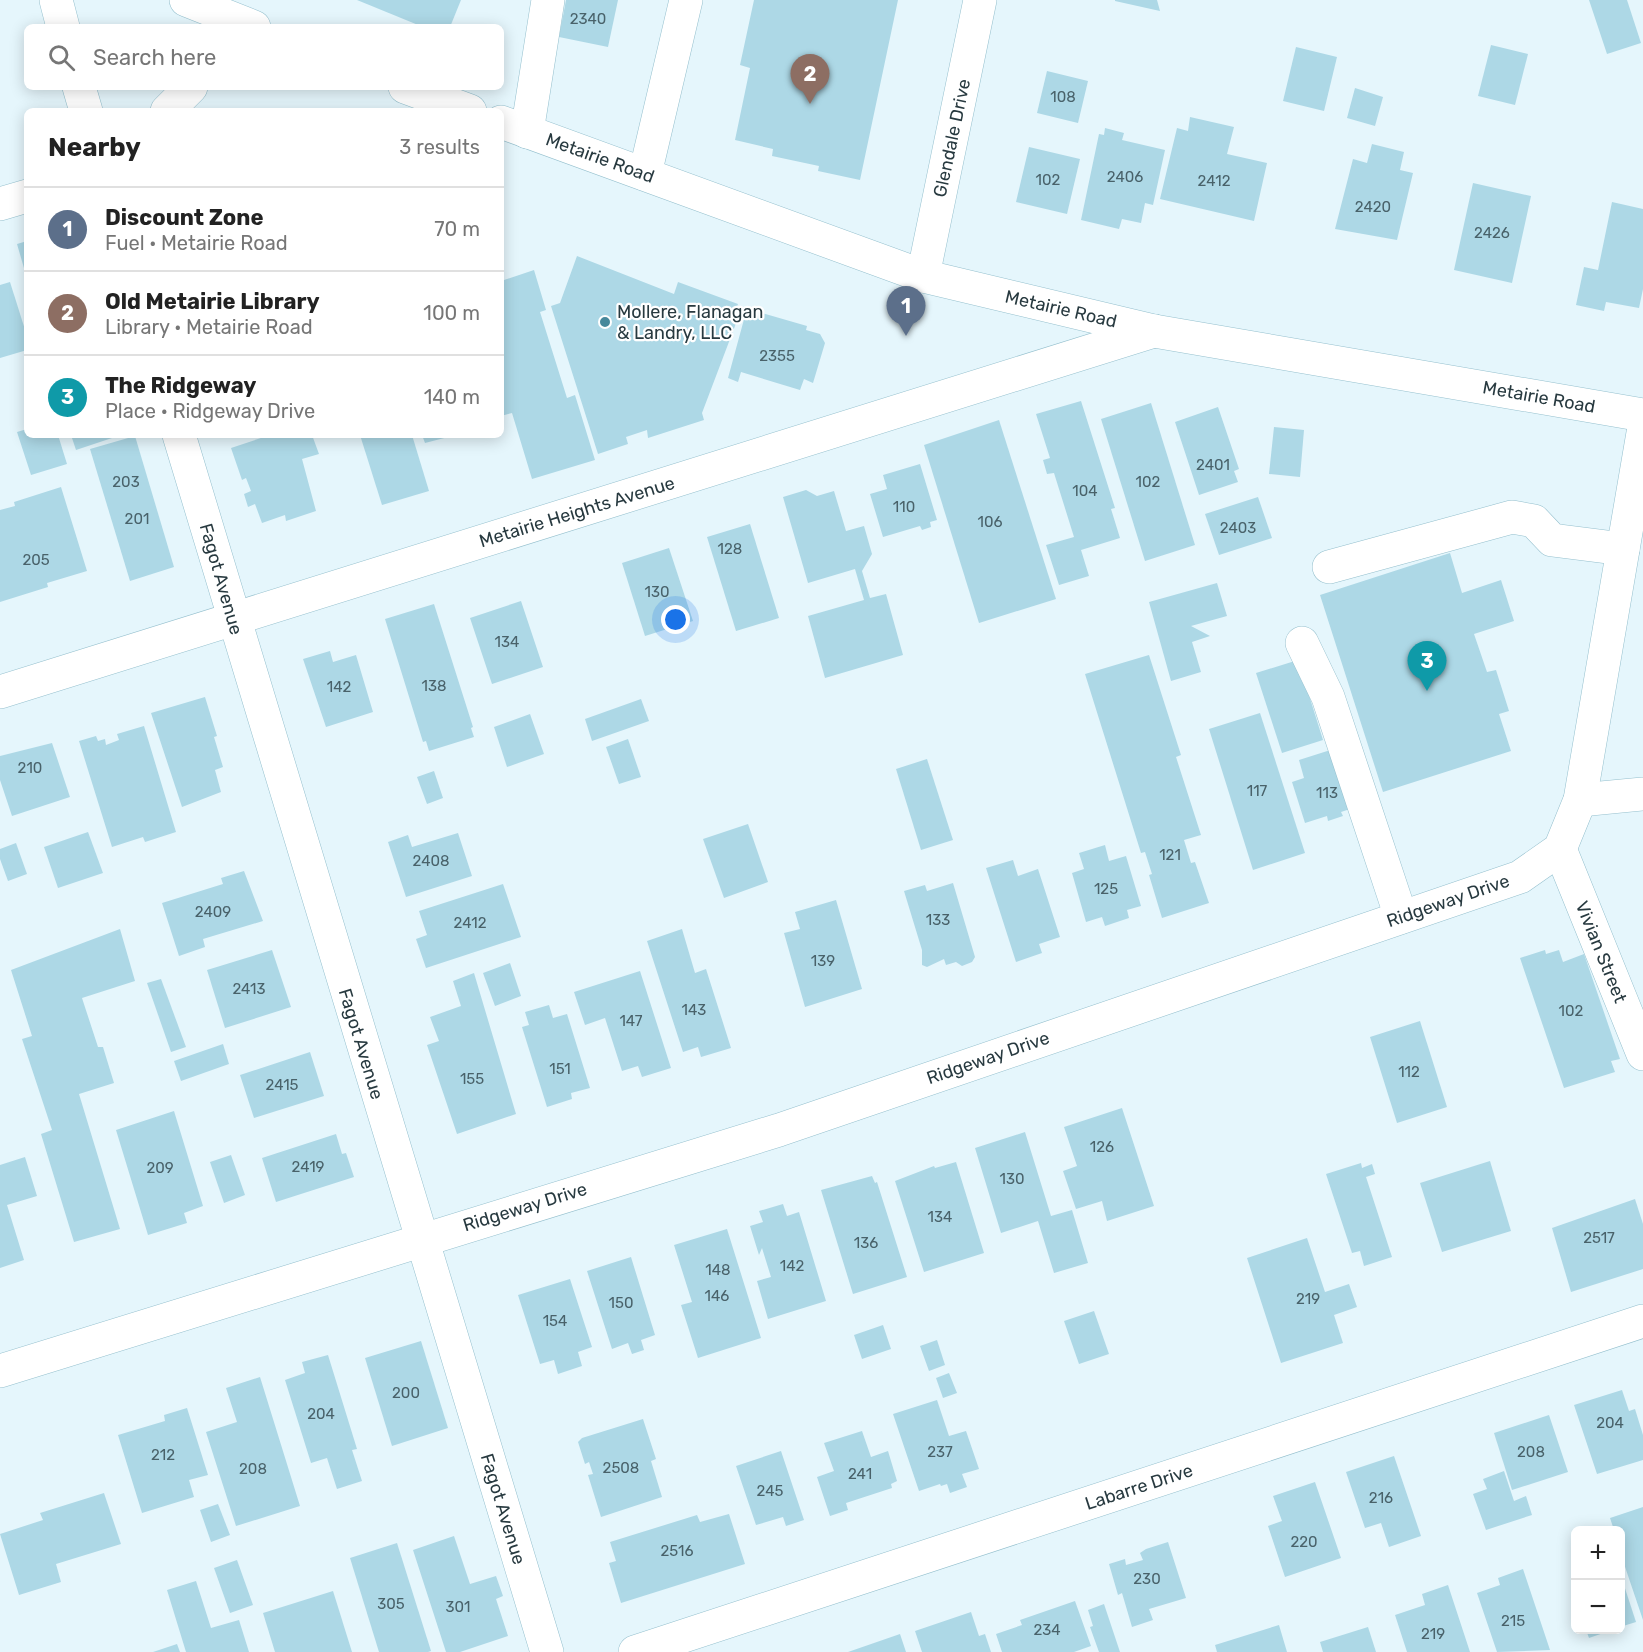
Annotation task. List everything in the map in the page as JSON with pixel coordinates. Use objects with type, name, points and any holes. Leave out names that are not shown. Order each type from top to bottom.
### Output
[{"type":"street","points":[[56,0],[62,24]]},
{"type":"street","points":[[514,127],[548,0]]},
{"type":"street","points":[[645,174],[686,0]]},
{"type":"street","name":"Glendale Drive","points":[[923,276],[980,0]]},
{"type":"street","points":[[199,2],[246,24]]},
{"type":"street","points":[[81,90],[85,108]]},
{"type":"street","points":[[170,108],[188,90]]},
{"type":"street","points":[[413,90],[462,108]]},
{"type":"street","name":"Metairie Road","points":[[514,127],[923,276],[1154,331],[1643,415]]},
{"type":"street","points":[[0,204],[24,197]]},
{"type":"street","name":"Metairie Heights Avenue","points":[[0,692],[1154,331]]},
{"type":"street","points":[[1560,849],[1580,800],[1643,433]]},
{"type":"street","name":"Fagot Avenue","points":[[180,438],[420,1239],[547,1652]]},
{"type":"street","points":[[1329,567],[1512,517],[1534,521],[1552,540],[1623,549]]},
{"type":"street","points":[[1302,643],[1328,697],[1401,917]]},
{"type":"street","points":[[1580,800],[1643,794]]},
{"type":"street","name":"Ridgeway Drive","points":[[0,1371],[420,1239],[779,1130],[1520,877],[1560,849]]},
{"type":"street","name":"Vivian Street","points":[[1560,849],[1643,1054]]},
{"type":"street","name":"Labarre Drive","points":[[635,1652],[1643,1321]]},
{"type":"building","points":[[357,0],[461,0],[451,24],[416,24]]},
{"type":"building","points":[[566,0],[618,0],[608,47],[559,37]]},
{"type":"building","points":[[754,0],[898,0],[860,180],[818,171],[819,166],[772,156],[773,149],[735,140],[750,68],[740,65]]},
{"type":"building","points":[[1115,0],[1157,0],[1160,11],[1115,1]]},
{"type":"building","points":[[1589,0],[1627,0],[1641,43],[1607,54]]},
{"type":"building","points":[[1491,45],[1528,54],[1515,105],[1478,96]]},
{"type":"building","points":[[1296,47],[1337,57],[1324,111],[1283,101]]},
{"type":"building","points":[[1047,71],[1088,81],[1078,123],[1037,113]]},
{"type":"building","points":[[1355,88],[1383,97],[1375,126],[1347,118]]},
{"type":"building","points":[[1190,117],[1234,127],[1227,154],[1267,163],[1254,221],[1160,199],[1177,128],[1188,131]]},
{"type":"building","points":[[1105,128],[1124,133],[1122,140],[1165,150],[1153,205],[1145,203],[1141,223],[1122,219],[1119,229],[1081,220],[1099,134],[1104,135]]},
{"type":"building","points":[[1372,144],[1404,152],[1400,170],[1413,173],[1397,240],[1335,229],[1353,159],[1367,163]]},
{"type":"building","points":[[1029,147],[1080,159],[1067,214],[1016,202]]},
{"type":"building","points":[[1473,183],[1531,196],[1512,283],[1454,270]]},
{"type":"building","points":[[1612,202],[1643,209],[1643,289],[1639,308],[1606,302],[1604,311],[1576,305],[1584,267],[1598,270]]},
{"type":"building","points":[[24,242],[24,268],[17,244]]},
{"type":"building","points":[[577,256],[674,294],[678,282],[738,304],[733,316],[738,318],[702,413],[704,420],[648,438],[647,430],[626,437],[628,444],[598,454],[551,306],[560,303]]},
{"type":"building","points":[[534,270],[546,310],[540,312],[567,398],[575,395],[595,460],[532,479],[512,413],[504,415],[504,280]]},
{"type":"building","points":[[10,282],[24,326],[24,351],[0,358],[0,285]]},
{"type":"building","points":[[746,312],[758,316],[759,312],[807,326],[806,330],[820,334],[825,343],[813,383],[804,379],[800,390],[741,372],[738,382],[728,378]]},
{"type":"building","points":[[1081,401],[1115,508],[1111,509],[1120,538],[1081,550],[1089,576],[1059,585],[1046,545],[1074,537],[1054,473],[1047,474],[1043,460],[1050,458],[1036,414]]},
{"type":"building","points":[[1151,403],[1195,545],[1145,561],[1101,419]]},
{"type":"building","points":[[1218,407],[1239,469],[1234,471],[1238,482],[1199,495],[1175,422]]},
{"type":"building","points":[[999,420],[1056,599],[979,623],[924,445]]},
{"type":"building","points":[[1274,427],[1304,430],[1300,477],[1269,474]]},
{"type":"building","points":[[24,430],[24,438],[59,438],[67,464],[31,475],[17,432]]},
{"type":"building","points":[[72,438],[112,438],[76,450]]},
{"type":"building","points":[[136,438],[174,567],[130,581],[90,449]]},
{"type":"building","points":[[261,438],[313,438],[319,454],[302,459],[316,511],[286,521],[285,515],[262,523],[255,504],[248,507],[244,494],[251,491],[246,478],[242,480],[231,448]]},
{"type":"building","points":[[361,438],[413,438],[429,491],[382,505]]},
{"type":"building","points":[[423,438],[444,438],[425,443]]},
{"type":"building","points":[[920,464],[937,520],[930,522],[931,527],[922,530],[920,526],[883,537],[870,494],[887,489],[883,475]]},
{"type":"building","points":[[61,487],[87,571],[47,583],[48,587],[0,602],[0,510],[15,506],[14,502]]},
{"type":"building","points":[[806,490],[817,496],[834,491],[846,531],[864,526],[872,554],[862,571],[870,598],[886,594],[903,655],[825,678],[808,616],[864,600],[855,569],[808,583],[783,497]]},
{"type":"building","points":[[1258,497],[1272,538],[1219,555],[1205,514]]},
{"type":"building","points":[[750,524],[779,618],[736,631],[707,537]]},
{"type":"building","points":[[669,548],[693,621],[645,636],[622,563]]},
{"type":"building","points":[[1450,553],[1462,593],[1501,580],[1514,621],[1474,634],[1487,672],[1496,670],[1509,711],[1499,714],[1511,751],[1383,792],[1320,595]]},
{"type":"building","points":[[1217,583],[1227,616],[1191,626],[1210,636],[1192,642],[1201,672],[1171,681],[1149,602]]},
{"type":"building","points":[[521,601],[543,667],[492,684],[470,618]]},
{"type":"building","points":[[434,604],[473,727],[471,728],[474,737],[429,751],[426,741],[423,742],[385,619]]},
{"type":"building","points":[[330,651],[333,662],[356,655],[373,712],[326,727],[303,659]]},
{"type":"building","points":[[1149,655],[1181,755],[1176,757],[1201,835],[1184,840],[1191,863],[1195,862],[1209,903],[1162,918],[1149,875],[1152,874],[1145,852],[1141,853],[1085,674]]},
{"type":"building","points":[[1298,660],[1323,740],[1282,753],[1256,673]]},
{"type":"building","points":[[205,697],[217,736],[214,737],[223,767],[215,770],[221,792],[182,807],[151,713]]},
{"type":"building","points":[[641,699],[649,721],[592,741],[585,719]]},
{"type":"building","points":[[1260,713],[1305,853],[1253,870],[1209,729]]},
{"type":"building","points":[[530,714],[544,754],[507,767],[494,727]]},
{"type":"building","points":[[144,726],[176,832],[145,842],[143,837],[112,847],[79,741],[96,736],[98,741],[105,739],[106,745],[119,740],[117,734]]},
{"type":"building","points":[[628,739],[641,777],[619,784],[606,747]]},
{"type":"building","points":[[52,743],[70,797],[12,816],[0,780],[0,756]]},
{"type":"building","points":[[1343,746],[1362,805],[1341,812],[1343,816],[1328,821],[1327,816],[1305,823],[1292,782],[1304,778],[1299,760]]},
{"type":"building","points":[[927,759],[953,840],[921,850],[896,769]]},
{"type":"building","points":[[434,771],[443,798],[427,804],[417,777]]},
{"type":"building","points":[[748,824],[768,882],[724,898],[703,839]]},
{"type":"building","points":[[88,832],[103,873],[58,888],[44,847]]},
{"type":"building","points":[[458,833],[472,876],[406,897],[388,842],[408,835],[412,847]]},
{"type":"building","points":[[16,843],[27,874],[8,881],[0,859],[0,849]]},
{"type":"building","points":[[1105,845],[1109,861],[1126,856],[1141,906],[1127,910],[1129,918],[1105,926],[1102,917],[1086,922],[1072,873],[1084,869],[1079,853]]},
{"type":"building","points":[[1013,860],[1018,876],[1038,869],[1060,937],[1039,944],[1042,953],[1016,962],[986,868]]},
{"type":"building","points":[[244,871],[263,921],[203,939],[205,947],[179,956],[162,903],[223,884],[221,878]]},
{"type":"building","points":[[953,883],[975,957],[972,962],[962,966],[956,962],[946,965],[944,959],[927,967],[922,965],[922,950],[904,891],[925,885],[927,891]]},
{"type":"building","points":[[503,884],[521,937],[426,968],[416,939],[427,935],[419,911]]},
{"type":"building","points":[[836,900],[862,989],[805,1007],[784,933],[800,929],[795,912]]},
{"type":"building","points":[[120,929],[135,981],[82,998],[98,1047],[103,1047],[114,1083],[79,1094],[120,1229],[74,1242],[41,1134],[52,1130],[22,1039],[32,1036],[11,970]]},
{"type":"building","points":[[682,929],[695,973],[706,969],[731,1048],[701,1057],[698,1047],[683,1052],[647,941]]},
{"type":"building","points":[[272,950],[291,1007],[225,1028],[207,970]]},
{"type":"building","points":[[1545,950],[1546,954],[1559,950],[1563,962],[1584,954],[1620,1059],[1611,1061],[1615,1072],[1564,1088],[1520,958]]},
{"type":"building","points":[[510,963],[521,996],[495,1006],[483,973]]},
{"type":"building","points":[[640,971],[671,1068],[642,1077],[638,1066],[622,1071],[605,1018],[585,1025],[574,992]]},
{"type":"building","points":[[474,973],[516,1114],[457,1134],[427,1045],[439,1041],[430,1017],[461,1006],[453,981]]},
{"type":"building","points":[[161,979],[186,1047],[171,1052],[147,983]]},
{"type":"building","points":[[549,1005],[553,1018],[567,1014],[590,1088],[571,1093],[572,1099],[547,1107],[522,1027],[529,1025],[525,1012]]},
{"type":"building","points":[[1420,1021],[1447,1107],[1397,1123],[1370,1037]]},
{"type":"building","points":[[223,1044],[229,1064],[181,1081],[174,1061]]},
{"type":"building","points":[[310,1052],[324,1096],[254,1118],[240,1075]]},
{"type":"building","points":[[1122,1108],[1154,1206],[1107,1221],[1102,1201],[1076,1209],[1063,1171],[1077,1166],[1064,1127]]},
{"type":"building","points":[[174,1111],[203,1206],[184,1213],[187,1223],[148,1235],[116,1130]]},
{"type":"building","points":[[1025,1132],[1051,1216],[1072,1210],[1088,1263],[1054,1273],[1038,1221],[1001,1233],[975,1148]]},
{"type":"building","points":[[336,1134],[342,1154],[346,1153],[354,1177],[276,1202],[262,1158]]},
{"type":"building","points":[[231,1155],[245,1195],[224,1203],[210,1162]]},
{"type":"building","points":[[25,1157],[37,1196],[7,1205],[24,1260],[0,1268],[0,1165]]},
{"type":"building","points":[[1490,1161],[1511,1231],[1442,1252],[1420,1183]]},
{"type":"building","points":[[956,1162],[984,1253],[924,1272],[895,1181],[934,1166],[935,1168]]},
{"type":"building","points":[[1361,1163],[1362,1168],[1372,1164],[1375,1174],[1366,1177],[1392,1257],[1364,1266],[1360,1251],[1352,1253],[1326,1174]]},
{"type":"building","points":[[872,1176],[875,1183],[877,1182],[907,1277],[853,1294],[821,1190]]},
{"type":"building","points":[[1635,1199],[1643,1224],[1643,1269],[1571,1292],[1552,1228]]},
{"type":"building","points":[[783,1204],[787,1216],[799,1212],[826,1301],[768,1319],[757,1281],[771,1277],[762,1248],[759,1255],[750,1226],[763,1222],[759,1211]]},
{"type":"building","points":[[727,1229],[761,1338],[698,1358],[681,1305],[692,1302],[674,1245]]},
{"type":"building","points":[[1307,1238],[1325,1292],[1349,1284],[1357,1307],[1334,1315],[1343,1343],[1281,1363],[1247,1258]]},
{"type":"building","points":[[631,1257],[655,1335],[641,1340],[644,1350],[632,1354],[628,1343],[612,1349],[587,1271]]},
{"type":"building","points":[[570,1279],[592,1347],[578,1352],[582,1366],[558,1374],[554,1360],[540,1364],[518,1295]]},
{"type":"building","points":[[1094,1311],[1109,1354],[1079,1364],[1064,1321]]},
{"type":"building","points":[[883,1325],[891,1349],[862,1359],[854,1335]]},
{"type":"building","points":[[937,1340],[945,1365],[929,1371],[920,1346]]},
{"type":"building","points":[[421,1341],[448,1428],[392,1446],[365,1358]]},
{"type":"building","points":[[328,1355],[357,1449],[352,1450],[362,1481],[337,1489],[327,1458],[311,1463],[285,1380],[305,1373],[302,1362]]},
{"type":"building","points":[[949,1373],[957,1393],[943,1398],[936,1378]]},
{"type":"building","points":[[260,1377],[300,1506],[236,1526],[206,1432],[237,1422],[226,1388]]},
{"type":"building","points":[[1622,1390],[1629,1411],[1635,1409],[1643,1435],[1643,1460],[1597,1474],[1574,1405]]},
{"type":"building","points":[[937,1400],[949,1436],[966,1431],[979,1469],[962,1474],[967,1487],[950,1493],[947,1484],[919,1491],[893,1414]]},
{"type":"building","points":[[187,1408],[208,1475],[189,1480],[194,1497],[142,1513],[118,1435],[165,1421],[164,1415]]},
{"type":"building","points":[[1549,1415],[1568,1472],[1512,1490],[1494,1433]]},
{"type":"building","points":[[643,1419],[656,1459],[651,1461],[662,1497],[601,1517],[588,1475],[593,1474],[589,1462],[585,1464],[578,1442],[582,1438]]},
{"type":"building","points":[[862,1431],[871,1457],[888,1451],[897,1481],[891,1484],[892,1488],[846,1503],[848,1510],[830,1516],[817,1477],[834,1471],[824,1443]]},
{"type":"building","points":[[781,1451],[804,1520],[786,1526],[783,1517],[756,1525],[736,1466]]},
{"type":"building","points":[[1394,1456],[1421,1536],[1389,1547],[1381,1523],[1365,1528],[1346,1472]]},
{"type":"building","points":[[1504,1471],[1514,1501],[1526,1496],[1532,1515],[1486,1530],[1473,1494],[1487,1489],[1483,1479]]},
{"type":"building","points":[[1315,1482],[1341,1558],[1285,1577],[1268,1526],[1282,1521],[1273,1496]]},
{"type":"building","points":[[104,1493],[121,1544],[56,1564],[61,1582],[19,1595],[0,1534],[43,1520],[40,1513]]},
{"type":"building","points":[[218,1504],[230,1535],[211,1542],[200,1510]]},
{"type":"building","points":[[1643,1507],[1643,1620],[1625,1567],[1625,1526],[1613,1526],[1610,1518]]},
{"type":"building","points":[[729,1514],[745,1564],[621,1603],[609,1563],[616,1561],[610,1542],[697,1515],[700,1522]]},
{"type":"building","points":[[454,1536],[470,1584],[496,1576],[503,1596],[496,1599],[508,1636],[460,1652],[446,1652],[413,1550]]},
{"type":"building","points":[[1168,1542],[1186,1598],[1149,1609],[1153,1620],[1132,1627],[1122,1593],[1118,1595],[1109,1564],[1125,1559],[1126,1565],[1143,1560],[1140,1553]]},
{"type":"building","points":[[397,1543],[431,1651],[428,1652],[379,1652],[350,1558]]},
{"type":"building","points":[[237,1560],[253,1605],[230,1613],[214,1568]]},
{"type":"building","points":[[1523,1569],[1550,1650],[1497,1652],[1477,1593],[1500,1585],[1498,1578]]},
{"type":"building","points":[[196,1581],[211,1628],[239,1620],[249,1652],[186,1652],[167,1590]]},
{"type":"building","points":[[1448,1585],[1470,1652],[1407,1652],[1395,1615],[1425,1605],[1422,1594]]},
{"type":"building","points":[[1625,1588],[1636,1622],[1625,1625]]},
{"type":"building","points":[[333,1591],[352,1652],[275,1652],[263,1613]]},
{"type":"building","points":[[1075,1601],[1091,1646],[1074,1652],[1002,1652],[996,1634],[1022,1625],[1020,1620]]},
{"type":"building","points":[[1104,1604],[1120,1652],[1099,1652],[1090,1627],[1093,1626],[1088,1610]]},
{"type":"building","points":[[971,1612],[979,1636],[985,1634],[991,1652],[922,1652],[915,1631]]},
{"type":"building","points":[[1279,1625],[1287,1652],[1217,1652],[1215,1645]]},
{"type":"building","points":[[1368,1627],[1376,1652],[1323,1652],[1320,1642]]},
{"type":"building","points":[[900,1634],[906,1652],[848,1652]]},
{"type":"building","points":[[1588,1634],[1600,1634],[1589,1638]]},
{"type":"building","points":[[177,1644],[180,1652],[153,1652]]},
{"type":"place","name":"Old Metairie Library","points":[[810,104]]},
{"type":"place","name":"Mollere, Flanagan & Landry, LLC","points":[[605,322]]},
{"type":"place","name":"Discount Zone","points":[[906,336]]},
{"type":"place","name":"The Ridgeway","points":[[1427,691]]}]
